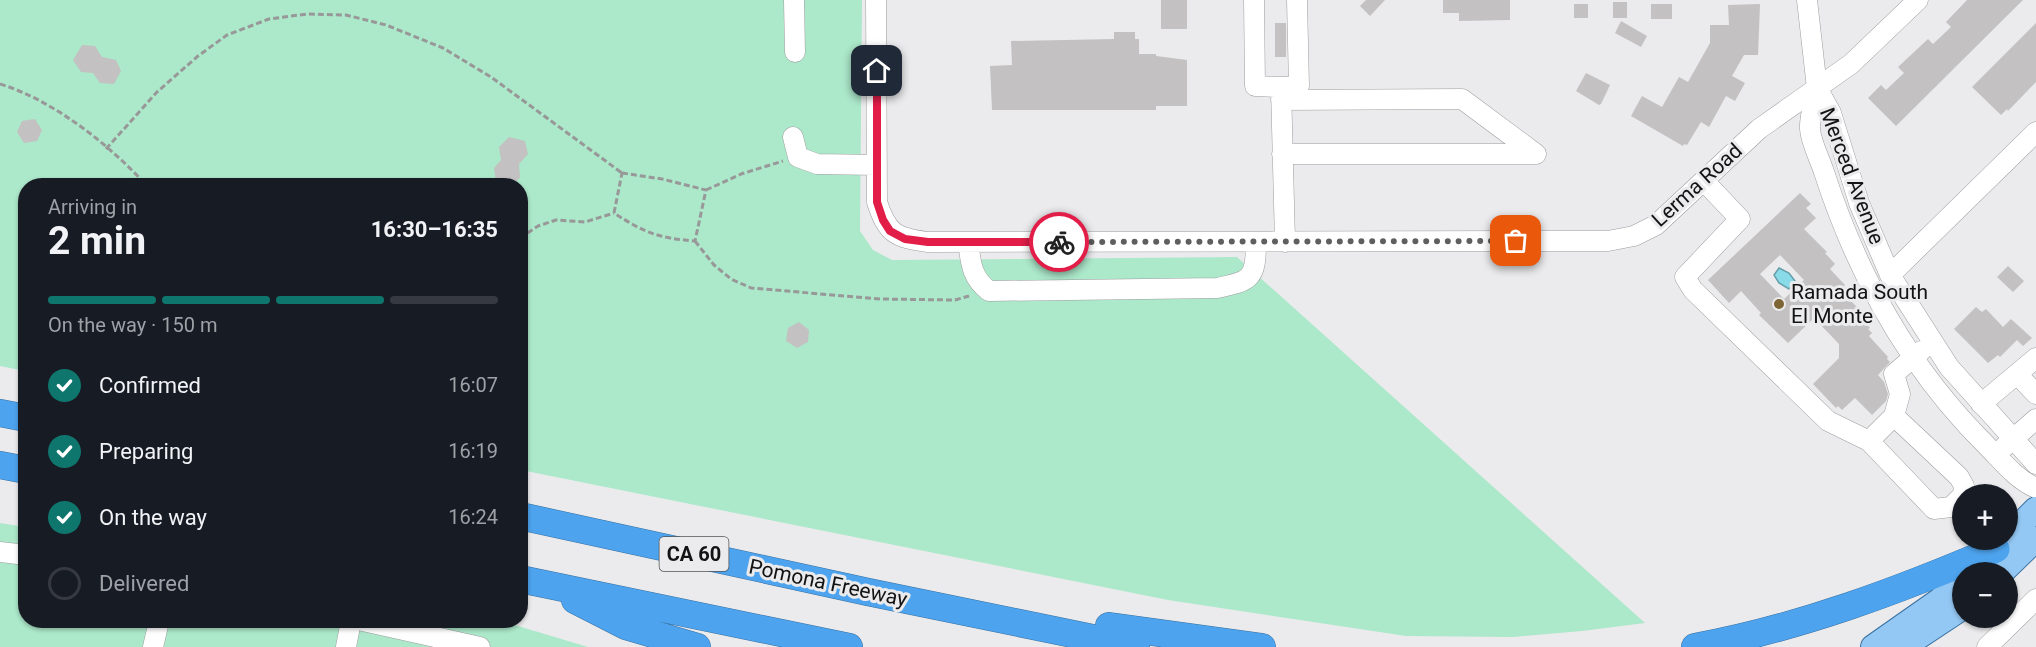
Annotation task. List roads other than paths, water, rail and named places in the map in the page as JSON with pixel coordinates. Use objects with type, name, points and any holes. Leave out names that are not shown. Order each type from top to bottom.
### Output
[{"type":"highway","points":[[0,413],[18,416]]},
{"type":"highway","points":[[0,465],[18,468]]},
{"type":"highway","name":"Pomona Freeway","points":[[528,518],[868,592],[1136,647]]},
{"type":"highway","points":[[1695,647],[1750,636],[1853,604],[2002,550]]},
{"type":"highway","points":[[532,581],[626,626],[697,647]]},
{"type":"highway","points":[[532,581],[849,647]]},
{"type":"highway","points":[[868,592],[1262,647]]},
{"type":"main road","points":[[2018,531],[2036,509]]},
{"type":"main road","points":[[2018,545],[2036,539]]},
{"type":"main road","points":[[1985,562],[2002,550]]},
{"type":"main road","points":[[1873,647],[1952,589]]},
{"type":"main road","points":[[1903,647],[1952,615]]},
{"type":"street","points":[[794,0],[795,52]]},
{"type":"street","points":[[794,137],[798,158],[817,164],[877,165],[876,0]]},
{"type":"street","points":[[1254,0],[1255,86],[1281,93],[1462,99],[1536,154],[1282,154]]},
{"type":"street","points":[[1281,93],[1299,86],[1298,0]]},
{"type":"street","name":"Merced Avenue","points":[[1807,0],[1817,88],[1810,128],[1834,203],[1860,268],[1913,358],[1962,422],[2022,482],[2036,488]]},
{"type":"street","name":"Lerma Road","points":[[877,165],[877,202],[883,220],[890,231],[905,239],[928,242],[1608,241],[1634,236],[1656,225],[1759,129],[1851,64],[1918,0]]},
{"type":"street","name":"Merced Avenue","points":[[1817,88],[1831,113],[1858,203],[1890,275],[1949,367],[2036,464]]},
{"type":"street","points":[[1281,93],[1285,242]]},
{"type":"street","points":[[1890,275],[2036,132]]},
{"type":"street","points":[[1704,181],[1740,219],[1685,277],[1693,290],[1828,421],[1869,441],[1934,509],[1952,506]]},
{"type":"street","points":[[968,242],[971,265],[978,282],[988,291],[1217,288],[1244,283],[1253,273],[1256,242]]},
{"type":"street","points":[[1869,441],[1894,417],[1900,394],[1894,374],[1933,342]]},
{"type":"street","points":[[1981,404],[2036,358]]},
{"type":"street","points":[[2017,374],[2036,394]]},
{"type":"street","points":[[1894,417],[1959,477],[1963,484]]},
{"type":"street","points":[[1995,454],[2036,419]]},
{"type":"street","points":[[0,552],[18,554]]},
{"type":"street","points":[[1987,647],[2036,599]]},
{"type":"street","points":[[153,647],[157,628]]},
{"type":"street","points":[[346,647],[350,628]]},
{"type":"street","points":[[394,628],[480,647]]},
{"type":"water","points":[[1779,268],[1789,273],[1795,281],[1789,289],[1779,283],[1774,275]]},
{"type":"place","name":"Ramada South El Monte","points":[[1779,304]]}]
